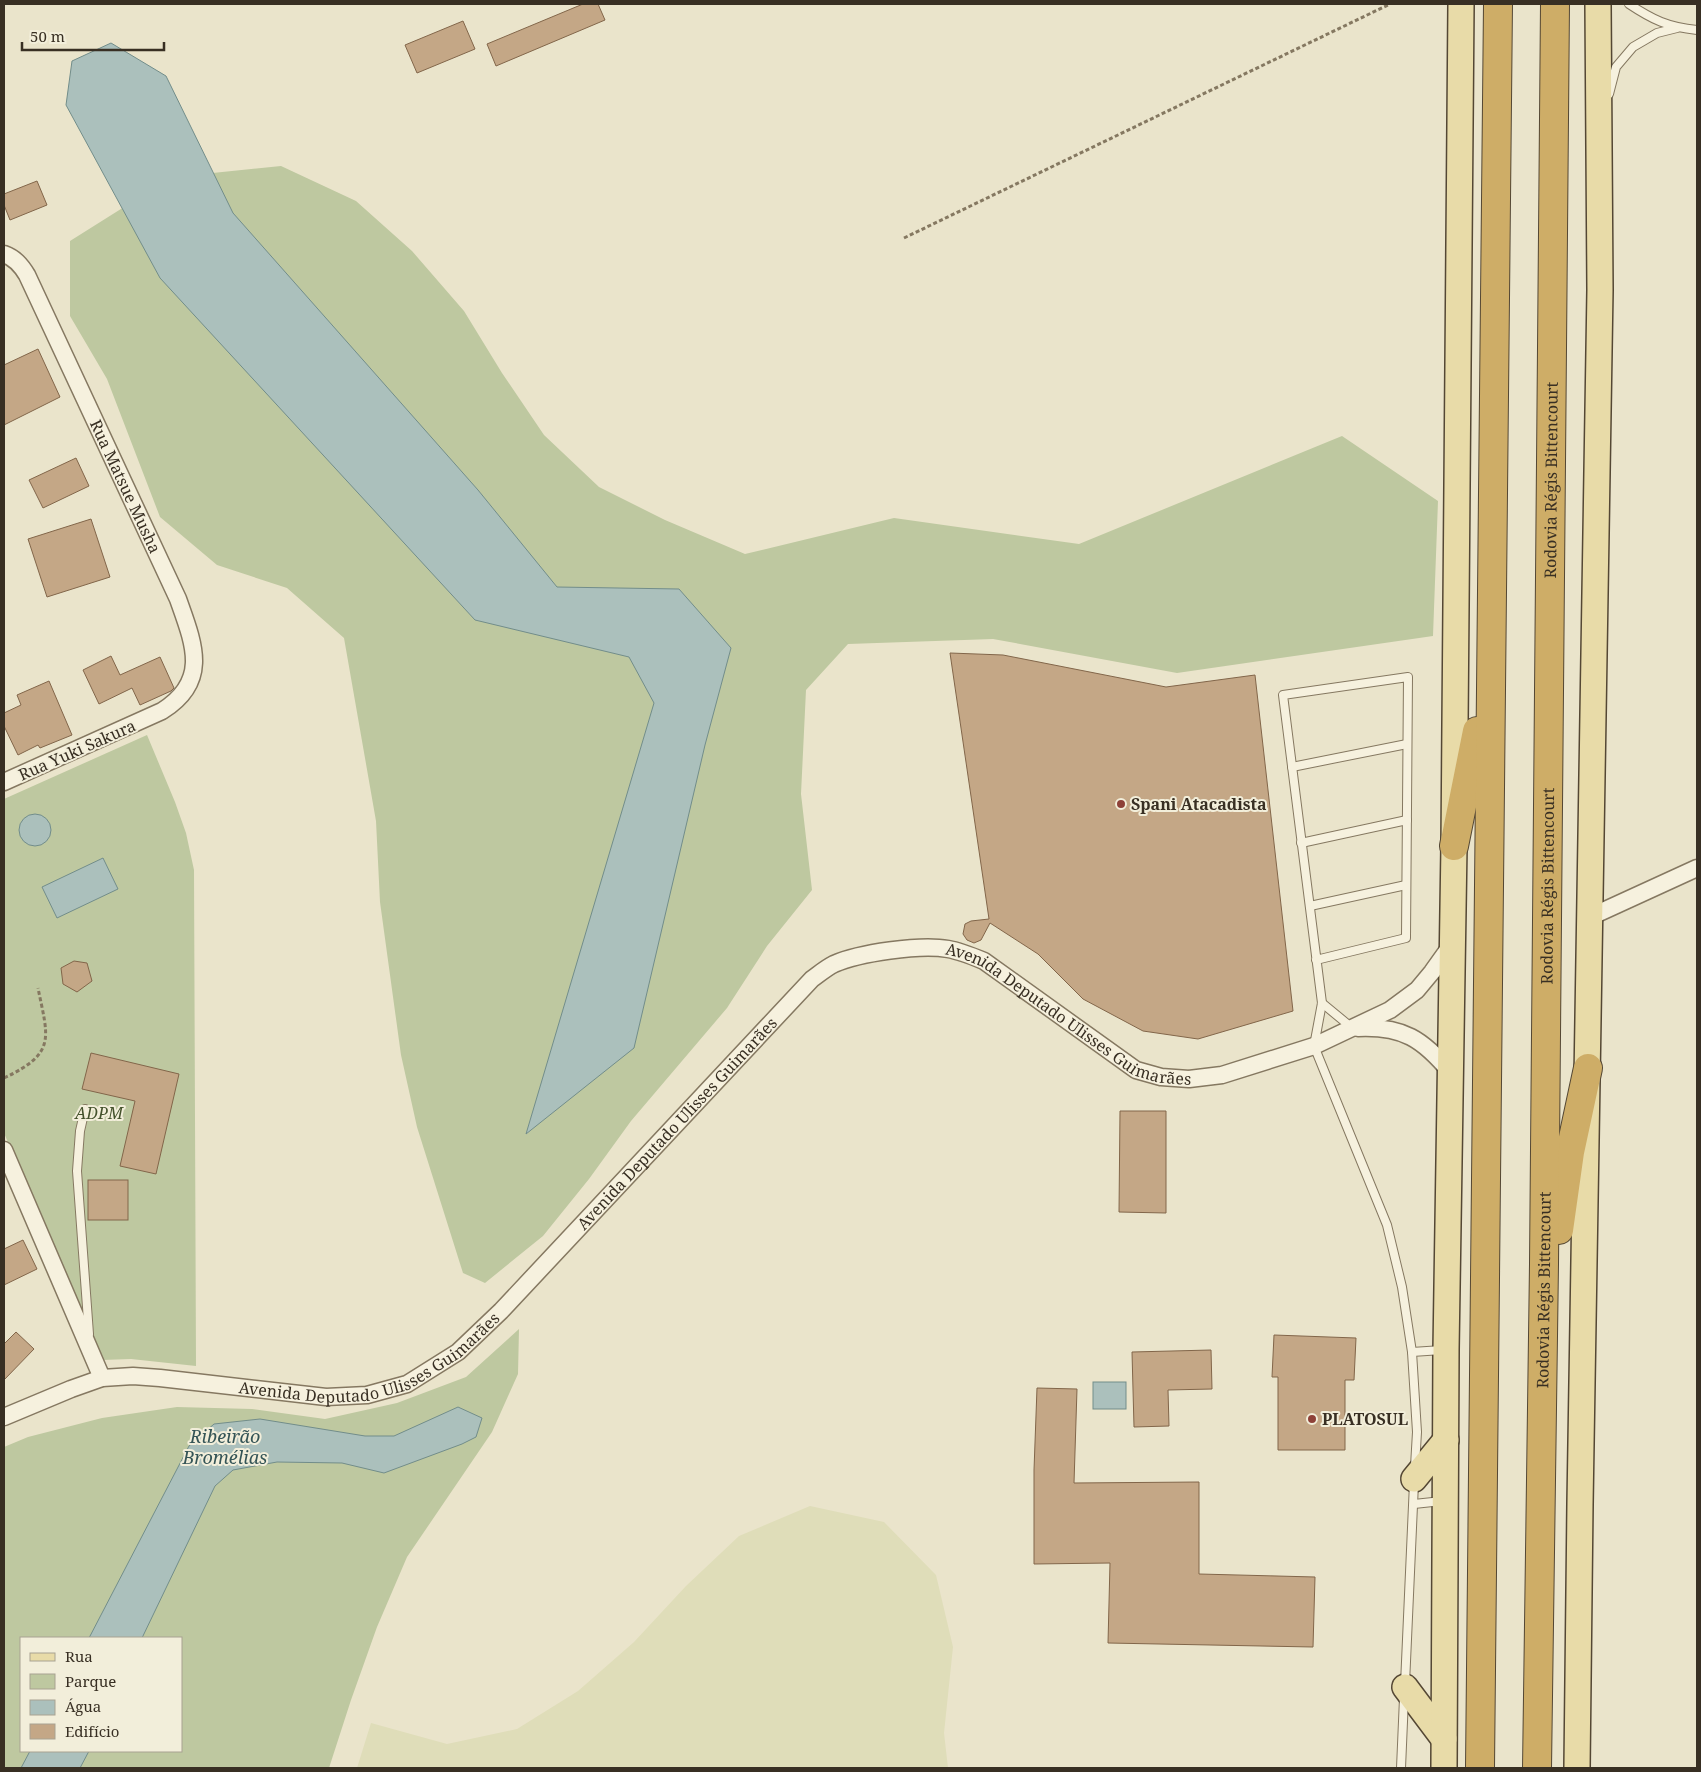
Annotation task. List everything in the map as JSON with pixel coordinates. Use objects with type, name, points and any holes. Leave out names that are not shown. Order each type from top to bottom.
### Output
[{"type":"highway","points":[[1480,1768],[1498,4]]},
{"type":"highway","name":"Rodovia Régis Bittencourt","points":[[1537,1768],[1551,606],[1555,4]]},
{"type":"highway","points":[[1454,846],[1474,754],[1492,620]]},
{"type":"highway","points":[[1543,1380],[1558,1235],[1570,1152],[1588,1068]]},
{"type":"main road","points":[[1444,1768],[1446,1350],[1453,942],[1461,4]]},
{"type":"main road","points":[[1577,1768],[1600,290],[1598,4]]},
{"type":"main road","points":[[1414,1479],[1446,1440]]},
{"type":"main road","points":[[1405,1687],[1444,1738]]},
{"type":"street","name":"Rua Matsue Musha","points":[[4,254],[11,256],[20,264],[27,275],[184,615],[191,641],[195,668],[192,680],[171,706],[149,718]]},
{"type":"street","name":"Rua Yuki Sakura","points":[[4,782],[149,718]]},
{"type":"street","points":[[1590,917],[1697,868]]},
{"type":"street","name":"Avenida Deputado Ulisses Guimarães","points":[[4,1417],[102,1378],[133,1376],[160,1378],[326,1397],[367,1395],[407,1384],[458,1352],[501,1311],[812,979],[834,964],[889,951],[923,948],[947,948],[967,954],[984,961],[1136,1070],[1161,1077],[1189,1079],[1222,1075],[1314,1046],[1390,1010],[1417,990],[1453,942]]},
{"type":"street","name":"Avenida Deputado Ulisses Guimarães","points":[[1353,1029],[1378,1027],[1395,1030],[1417,1040],[1434,1053],[1451,1073]]},
{"type":"street","points":[[4,1150],[102,1378]]},
{"type":"lane","points":[[1629,4],[1653,18],[1677,28],[1697,30]]},
{"type":"lane","points":[[1599,161],[1609,93],[1616,67],[1633,47],[1644,39],[1677,28]]},
{"type":"lane","points":[[1316,960],[1406,938],[1408,677],[1283,695],[1316,960],[1322,1003],[1314,1046],[1388,1225],[1402,1287],[1412,1352],[1417,1432],[1401,1768]]},
{"type":"lane","points":[[1292,767],[1407,744]]},
{"type":"lane","points":[[1302,843],[1407,820]]},
{"type":"lane","points":[[1310,906],[1406,885]]},
{"type":"lane","points":[[1322,1003],[1353,1029]]},
{"type":"lane","points":[[85,1110],[80,1130],[77,1171],[90,1349]]},
{"type":"lane","points":[[1412,1352],[1446,1350]]},
{"type":"lane","points":[[1414,1504],[1446,1500]]},
{"type":"path","points":[[904,238],[1390,4]]},
{"type":"path","points":[[4,1078],[23,1069],[34,1061],[42,1049],[46,1038],[38,988]]},
{"type":"shaded area","points":[[810,1506],[884,1522],[936,1575],[953,1647],[944,1733],[948,1768],[357,1768],[371,1723],[447,1744],[517,1729],[578,1691],[634,1642],[686,1586],[739,1536]]},
{"type":"green space","points":[[281,166],[356,201],[412,251],[464,311],[502,373],[544,435],[599,487],[665,520],[745,554],[894,518],[1079,544],[1342,436],[1438,501],[1433,636],[1177,673],[993,639],[848,644],[806,690],[801,794],[812,890],[767,946],[727,1008],[631,1121],[589,1179],[543,1236],[485,1283],[463,1273],[417,1127],[401,1055],[380,902],[376,821],[344,638],[287,588],[217,565],[160,517],[107,379],[70,316],[70,241],[132,202],[203,174]]},
{"type":"green space","name":"ADPM","points":[[147,735],[186,833],[194,870],[196,1366],[131,1359],[102,1360],[4,1133],[4,799]]},
{"type":"green space","points":[[519,1329],[518,1374],[492,1432],[407,1557],[377,1627],[329,1768],[4,1768],[4,1447],[28,1437],[102,1418],[177,1407],[252,1409],[325,1419],[397,1403],[466,1377]]},
{"type":"water","points":[[111,43],[166,76],[233,213],[478,490],[557,587],[679,589],[731,648],[705,745],[634,1048],[526,1134],[654,703],[629,657],[475,620],[160,278],[66,105],[72,61]]},
{"type":"water","points":[[35,814],[47,818],[51,830],[47,842],[35,846],[23,842],[19,830],[23,818]]},
{"type":"water","points":[[103,858],[118,889],[57,918],[42,887]]},
{"type":"water","points":[[1093,1382],[1126,1382],[1126,1409],[1093,1409]]},
{"type":"water","name":"Ribeirão Bromélias","points":[[458,1407],[482,1418],[476,1437],[384,1473],[342,1463],[277,1462],[233,1470],[215,1486],[142,1637],[90,1637],[189,1446],[214,1424],[260,1419],[365,1436],[394,1436]]},
{"type":"water","points":[[29,1752],[88,1752],[80,1768],[21,1768]]},
{"type":"building","points":[[583,4],[598,4],[605,20],[496,66],[487,44]]},
{"type":"building","points":[[463,21],[475,49],[417,73],[405,45]]},
{"type":"building","points":[[37,181],[47,205],[10,220],[4,205],[4,194]]},
{"type":"building","points":[[38,349],[60,397],[4,425],[4,365]]},
{"type":"building","points":[[76,458],[89,486],[43,508],[29,480]]},
{"type":"building","points":[[91,519],[110,577],[47,597],[28,539]]},
{"type":"building","name":"Spani Atacadista","points":[[950,653],[1003,655],[1166,687],[1255,675],[1293,1011],[1198,1039],[1143,1031],[1083,999],[1038,954],[990,923],[981,940],[974,943],[967,940],[963,934],[965,924],[971,921],[989,919]]},
{"type":"building","points":[[111,656],[120,675],[160,657],[174,688],[140,705],[132,688],[99,704],[83,670]]},
{"type":"building","points":[[49,681],[72,735],[40,748],[38,745],[18,755],[4,726],[4,713],[21,705],[17,695]]},
{"type":"building","points":[[74,961],[87,963],[92,981],[77,992],[63,984],[61,968]]},
{"type":"building","points":[[91,1053],[179,1074],[156,1174],[120,1166],[135,1101],[82,1089]]},
{"type":"building","points":[[1120,1111],[1166,1111],[1166,1213],[1119,1212]]},
{"type":"building","points":[[88,1180],[128,1180],[128,1220],[88,1220]]},
{"type":"building","points":[[23,1240],[37,1269],[4,1285],[4,1249]]},
{"type":"building","points":[[16,1332],[34,1349],[4,1380],[4,1344]]},
{"type":"building","points":[[1274,1335],[1356,1338],[1354,1380],[1345,1380],[1345,1450],[1278,1450],[1278,1377],[1272,1377]]},
{"type":"building","points":[[1211,1350],[1212,1389],[1168,1390],[1169,1426],[1134,1427],[1132,1352]]},
{"type":"building","points":[[1037,1388],[1077,1389],[1074,1483],[1199,1482],[1199,1574],[1315,1577],[1313,1647],[1108,1643],[1110,1563],[1034,1564],[1034,1470]]},
{"type":"place","name":"Spani Atacadista","points":[[1121,804]]},
{"type":"place","name":"PLATOSUL","points":[[1312,1419]]}]
